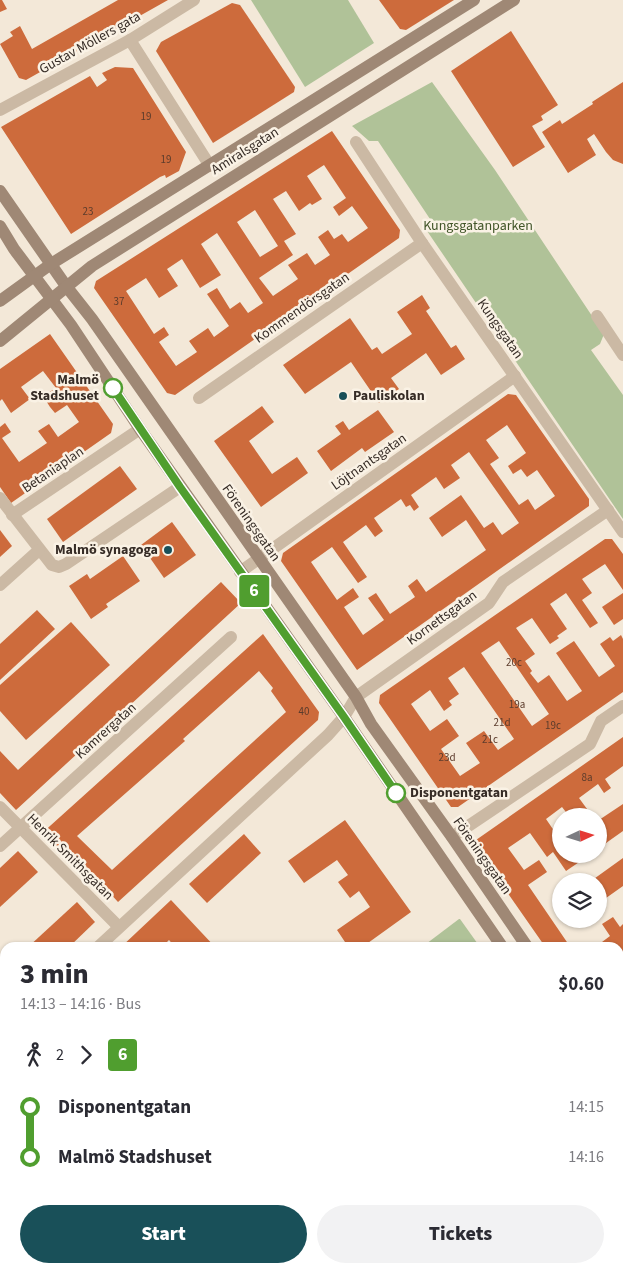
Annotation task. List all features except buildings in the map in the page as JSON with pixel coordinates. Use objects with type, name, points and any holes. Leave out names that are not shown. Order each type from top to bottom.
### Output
[{"type":"street","name":"Gustav Möllers gata","points":[[0,110],[130,40],[194,0]]},
{"type":"street","name":"Amiralsgatan","points":[[0,301],[51,264],[474,0]]},
{"type":"street","name":"Amiralsgatan","points":[[0,341],[66,286],[108,255],[514,0]]},
{"type":"street","name":"Amiralsgatan","points":[[130,40],[210,166]]},
{"type":"street","name":"Kungsgatan","points":[[356,142],[422,243],[623,532]]},
{"type":"street","name":"Föreningsgatan","points":[[0,191],[66,286],[92,319],[356,697],[371,724],[524,942]]},
{"type":"street","points":[[0,226],[71,325],[180,487],[344,717],[498,942]]},
{"type":"street","name":"Kommendörsgatan","points":[[199,398],[422,243]]},
{"type":"street","points":[[596,316],[623,355]]},
{"type":"street","name":"Löjtnantsgatan","points":[[240,572],[515,376]]},
{"type":"street","name":"Betaniaplan","points":[[12,515],[140,429]]},
{"type":"street","points":[[0,498],[39,550],[52,565],[59,567],[180,487]]},
{"type":"street","name":"Kornettsgatan","points":[[344,717],[356,697],[489,603],[503,582],[608,510]]},
{"type":"street","points":[[0,585],[39,550]]},
{"type":"street","name":"Kamrergatan","points":[[0,846],[231,637]]},
{"type":"street","points":[[452,837],[590,744],[601,721],[623,706]]},
{"type":"street","points":[[103,942],[328,736],[344,717]]},
{"type":"street","name":"Henrik Smithsgatan","points":[[0,807],[119,927]]},
{"type":"green space","points":[[251,0],[348,0],[374,43],[305,87]]},
{"type":"green space","name":"Kungsgatanparken","points":[[432,82],[495,170],[604,334],[600,344],[591,350],[623,395],[623,519],[423,225],[430,219],[378,141],[369,141],[352,126]]},
{"type":"green space","points":[[459,919],[476,942],[429,942]]},
{"type":"bus line","name":"6","points":[[113,388],[180,487],[396,793]]},
{"type":"place","name":"Malmö Stadshuset","points":[[113,388]]},
{"type":"place","name":"Pauliskolan","points":[[343,396]]},
{"type":"place","name":"Malmö synagoga","points":[[168,550]]},
{"type":"place","name":"Disponentgatan","points":[[396,793]]}]
